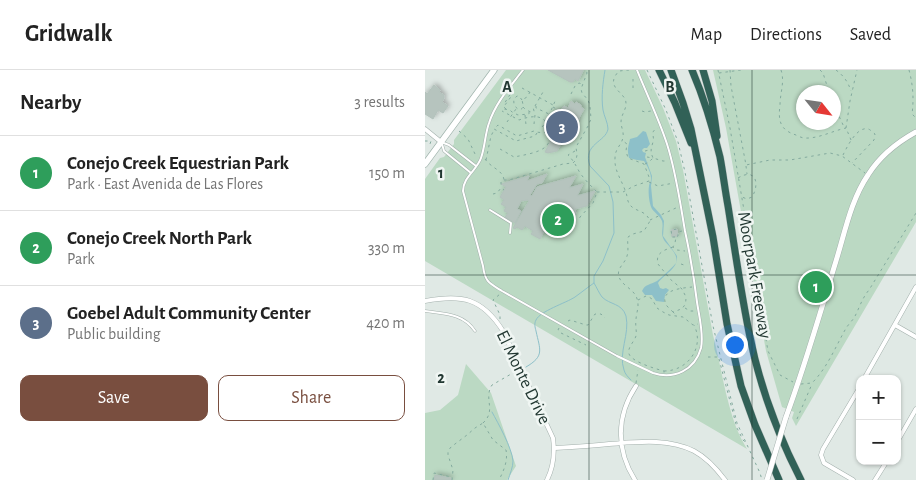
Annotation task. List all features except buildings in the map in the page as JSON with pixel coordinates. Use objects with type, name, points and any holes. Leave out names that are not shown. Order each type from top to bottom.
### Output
[{"type":"highway","points":[[659,70],[675,103],[698,162]]},
{"type":"highway","name":"Moorpark Freeway","points":[[671,70],[691,129],[713,236],[727,324],[741,386],[755,425],[779,480]]},
{"type":"highway","name":"Moorpark Freeway","points":[[692,70],[720,159],[750,339],[761,383],[773,420],[801,480]]},
{"type":"highway","points":[[703,70],[716,120],[720,159]]},
{"type":"main road","points":[[425,164],[494,70]]},
{"type":"street","points":[[425,129],[441,142]]},
{"type":"street","points":[[767,480],[796,383],[862,184],[888,150],[916,132]]},
{"type":"street","points":[[866,375],[916,288]]},
{"type":"street","name":"El Monte Drive","points":[[425,301],[444,297],[467,300],[485,309],[503,330],[553,438],[555,448],[547,480]]},
{"type":"street","points":[[895,324],[916,337]]},
{"type":"street","points":[[635,480],[624,457],[621,430],[622,414],[636,386]]},
{"type":"street","points":[[853,480],[824,463],[821,455],[856,393]]},
{"type":"street","points":[[901,435],[916,409]]},
{"type":"street","points":[[555,448],[659,442],[682,446],[695,451],[705,458],[725,480]]},
{"type":"street","points":[[875,480],[884,465]]},
{"type":"lane","points":[[523,70],[505,93],[493,114],[481,158],[465,182],[463,191],[487,281],[539,313],[627,362],[663,376],[679,374],[689,367],[694,362],[701,346],[702,337],[689,250],[672,160],[661,126],[637,70]]},
{"type":"lane","points":[[441,142],[449,145],[476,166]]},
{"type":"lane","points":[[441,142],[444,152],[471,173]]},
{"type":"lane","points":[[490,210],[511,223],[511,234]]},
{"type":"lane","points":[[425,311],[462,319],[471,325],[475,331]]},
{"type":"path","points":[[575,162],[577,158],[577,144],[591,119],[588,100],[581,89],[587,73],[586,70]]},
{"type":"path","points":[[629,70],[619,71],[614,78],[615,88],[627,102],[621,120],[622,140],[616,150],[615,158],[619,179],[626,191],[629,204],[646,214],[650,221]]},
{"type":"path","points":[[647,70],[666,110],[677,142],[691,204],[713,326],[737,423],[762,480]]},
{"type":"path","points":[[741,70],[718,71],[730,128],[767,351],[780,375],[796,383],[813,383]]},
{"type":"path","points":[[781,70],[783,79],[779,118],[782,126],[790,133],[803,138],[846,128]]},
{"type":"path","points":[[819,70],[823,73],[827,85]]},
{"type":"path","points":[[836,70],[847,81],[852,93]]},
{"type":"path","points":[[846,128],[857,70]]},
{"type":"path","points":[[909,70],[913,83],[912,114],[916,118]]},
{"type":"path","points":[[730,71],[747,174]]},
{"type":"path","points":[[633,78],[633,88]]},
{"type":"path","points":[[571,94],[575,86],[579,83],[583,84]]},
{"type":"path","points":[[522,88],[560,111]]},
{"type":"path","points":[[522,100],[530,92]]},
{"type":"path","points":[[534,124],[535,107],[543,92]]},
{"type":"path","points":[[500,149],[515,157],[543,149],[549,144],[551,131],[547,122],[523,107],[520,97],[517,96],[513,102]]},
{"type":"path","points":[[542,127],[547,122],[556,98]]},
{"type":"path","points":[[509,100],[513,102],[516,108]]},
{"type":"path","points":[[516,108],[520,110],[523,107]]},
{"type":"path","points":[[535,107],[549,115]]},
{"type":"path","points":[[507,122],[516,108]]},
{"type":"path","points":[[506,109],[510,110],[519,120],[535,116]]},
{"type":"path","points":[[641,111],[647,112],[654,109]]},
{"type":"path","points":[[502,111],[518,115],[530,113]]},
{"type":"path","points":[[525,115],[526,125]]},
{"type":"path","points":[[841,120],[851,140]]},
{"type":"path","points":[[504,180],[501,173],[485,160],[492,133],[498,125],[517,136],[534,131],[537,133],[555,130]]},
{"type":"path","points":[[653,158],[650,150],[654,130],[661,126]]},
{"type":"path","points":[[494,129],[516,142],[535,136],[537,133]]},
{"type":"path","points":[[842,156],[851,140],[862,129],[869,129],[875,134],[874,140],[851,164]]},
{"type":"path","points":[[459,131],[468,139],[477,156]]},
{"type":"path","points":[[622,140],[627,144],[628,158],[644,164],[653,158]]},
{"type":"path","points":[[425,141],[431,141],[429,147]]},
{"type":"path","points":[[576,150],[568,155],[597,192],[623,192],[649,181]]},
{"type":"path","points":[[645,151],[650,150]]},
{"type":"path","points":[[746,165],[770,160],[790,160],[830,153],[842,156],[868,175]]},
{"type":"path","points":[[647,157],[666,161],[672,160]]},
{"type":"path","points":[[658,164],[659,160]]},
{"type":"path","points":[[504,180],[575,162]]},
{"type":"path","points":[[644,164],[649,181],[653,184],[658,186],[677,182]]},
{"type":"path","points":[[738,178],[743,174],[752,175],[756,180],[757,186],[753,197],[747,199],[741,197]]},
{"type":"path","points":[[493,194],[497,193],[501,188],[501,182],[504,180]]},
{"type":"path","points":[[579,220],[593,203],[597,192]]},
{"type":"path","points":[[638,300],[646,296],[649,297],[657,308],[663,312],[683,317],[693,324],[697,339],[695,349],[689,361],[681,367],[671,371],[655,369],[632,358],[629,354],[636,337],[635,320],[638,300],[631,289],[621,281],[618,273],[627,256],[629,237],[644,230],[650,221],[681,207]]},
{"type":"path","points":[[797,418],[813,383],[829,361],[835,346],[916,213]]},
{"type":"path","points":[[564,236],[572,221],[575,220],[573,215]]},
{"type":"path","points":[[676,237],[672,237],[671,230],[677,229],[678,232],[685,230]]},
{"type":"path","points":[[673,247],[678,232]]},
{"type":"path","points":[[673,312],[684,307],[686,297],[657,261],[659,254],[668,248],[673,247],[680,251],[689,250]]},
{"type":"path","points":[[681,264],[691,265]]},
{"type":"path","points":[[676,316],[665,304],[665,296],[670,291],[695,286]]},
{"type":"path","points":[[497,322],[501,318],[493,300],[502,291]]},
{"type":"path","points":[[684,307],[690,311],[698,311]]},
{"type":"path","points":[[568,321],[586,326],[595,314],[601,314],[605,318]]},
{"type":"path","points":[[693,324],[700,324]]},
{"type":"path","points":[[560,325],[558,330],[561,333],[585,345],[586,342]]},
{"type":"path","points":[[708,357],[715,357],[722,361]]},
{"type":"path","points":[[719,359],[737,428],[746,442]]},
{"type":"path","points":[[636,386],[638,367]]},
{"type":"path","points":[[452,480],[453,470],[448,451],[488,418],[490,406],[488,394],[492,386],[521,368]]},
{"type":"path","points":[[663,376],[664,371]]},
{"type":"path","points":[[483,423],[493,440],[506,450],[505,466],[499,480]]},
{"type":"path","points":[[433,480],[434,474],[452,477]]},
{"type":"green space","points":[[506,70],[645,70],[676,141],[726,393],[736,427],[747,449],[425,261],[425,179],[440,158],[444,157],[454,144],[454,140]]},
{"type":"green space","points":[[713,70],[916,70],[916,222],[796,426],[792,418],[794,412],[782,407],[766,351],[726,128]]},
{"type":"green space","points":[[466,364],[491,393],[516,466],[507,480],[425,480],[425,413],[440,410],[458,395]]},
{"type":"water","points":[[643,131],[646,132],[650,144],[642,150],[646,153],[645,157],[652,176],[653,206],[664,221],[663,236],[674,252],[664,240],[662,233],[662,221],[650,204],[649,184],[651,178],[649,169],[644,161],[629,158],[628,148],[630,139],[637,137]]},
{"type":"water","points":[[676,263],[658,283],[660,288],[669,290],[665,295],[664,302],[656,301],[652,295],[645,295],[642,291],[645,287],[658,280]]},
{"type":"waterway","points":[[526,367],[539,356],[540,352],[535,325],[536,320],[543,313],[575,297],[594,283],[594,276],[603,261],[614,233],[613,202],[609,186],[590,166],[588,159],[592,148],[608,129],[602,105],[605,70]]},
{"type":"waterway","points":[[594,283],[602,297],[619,306],[626,316],[627,330],[622,357],[625,373],[631,380]]},
{"type":"waterway","points":[[492,412],[512,456],[513,466],[508,480]]},
{"type":"place","name":"Goebel Adult Community Center","points":[[562,127]]},
{"type":"place","name":"Conejo Creek North Park","points":[[558,220]]},
{"type":"place","name":"Conejo Creek Equestrian Park","points":[[816,287]]}]
